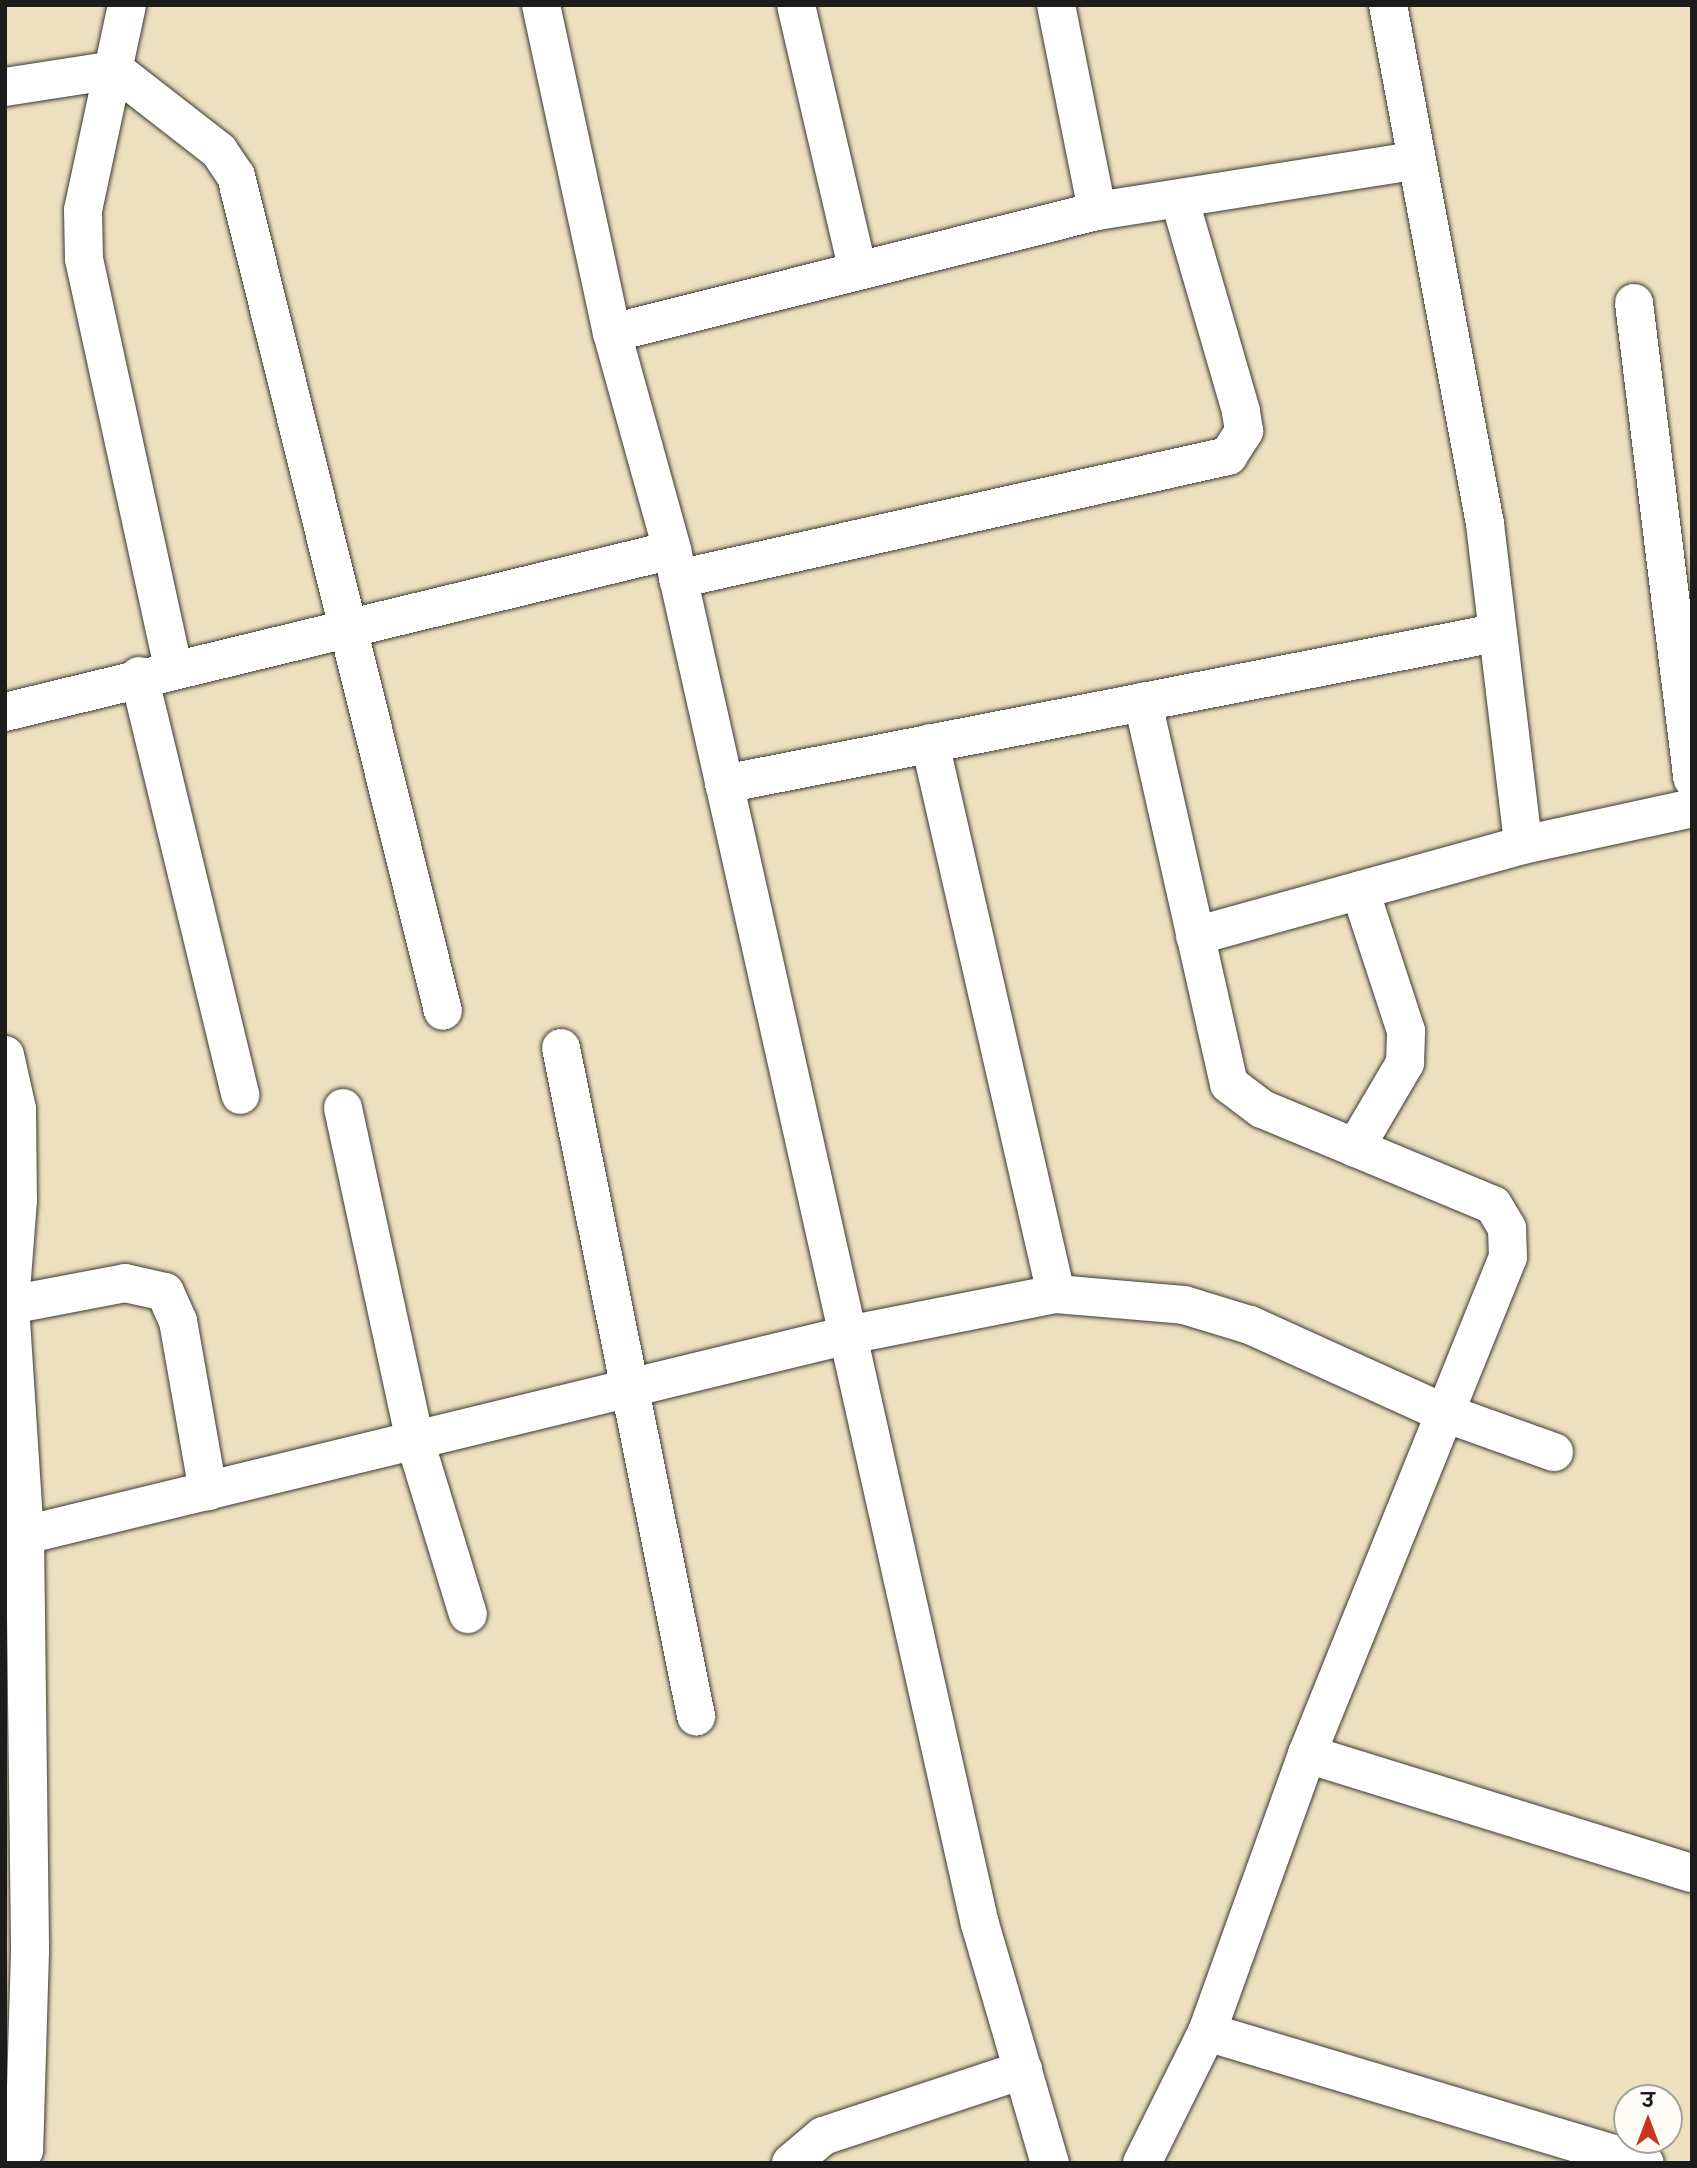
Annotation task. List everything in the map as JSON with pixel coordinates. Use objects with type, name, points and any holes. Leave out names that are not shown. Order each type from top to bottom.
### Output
[{"type":"street","points":[[127,5],[83,210],[84,259],[156,672],[240,1095]]},
{"type":"street","points":[[541,5],[612,332],[675,565],[980,1924],[1049,2163]]},
{"type":"street","points":[[796,5],[858,271]]},
{"type":"street","points":[[1056,5],[1097,211]]},
{"type":"street","points":[[1388,5],[1413,161],[1485,524],[1495,633],[1523,845]]},
{"type":"street","points":[[5,87],[115,70],[219,151],[236,176],[443,1012]]},
{"type":"street","points":[[612,332],[1097,211],[1180,201],[1413,161]]},
{"type":"street","points":[[5,712],[156,672],[348,628],[1228,456],[1244,431],[1241,411],[1180,201]]},
{"type":"street","points":[[1634,303],[1692,778]]},
{"type":"street","points":[[724,784],[1495,633]]},
{"type":"street","points":[[1142,2163],[1207,2032],[1307,1754],[1442,1412],[1508,1256],[1507,1228],[1493,1205],[1262,1109],[1229,1084],[1143,702]]},
{"type":"street","points":[[930,743],[1056,1294]]},
{"type":"street","points":[[1195,936],[1523,845],[1692,808]]},
{"type":"street","points":[[1355,1148],[1405,1063],[1406,1031],[1360,890]]},
{"type":"street","points":[[561,1048],[626,1389],[696,1716]]},
{"type":"street","points":[[5,1055],[17,1109],[10,1305],[26,1535],[19,2157]]},
{"type":"street","points":[[343,1108],[415,1441],[468,1614]]},
{"type":"street","points":[[10,1305],[125,1283],[165,1292],[178,1321],[208,1491]]},
{"type":"street","points":[[26,1535],[848,1335],[1056,1294],[1184,1305],[1250,1325],[1442,1412],[1554,1452]]},
{"type":"street","points":[[1307,1754],[1692,1873]]},
{"type":"street","points":[[1207,2032],[1645,2163]]},
{"type":"street","points":[[791,2163],[822,2136],[1023,2070]]}]
